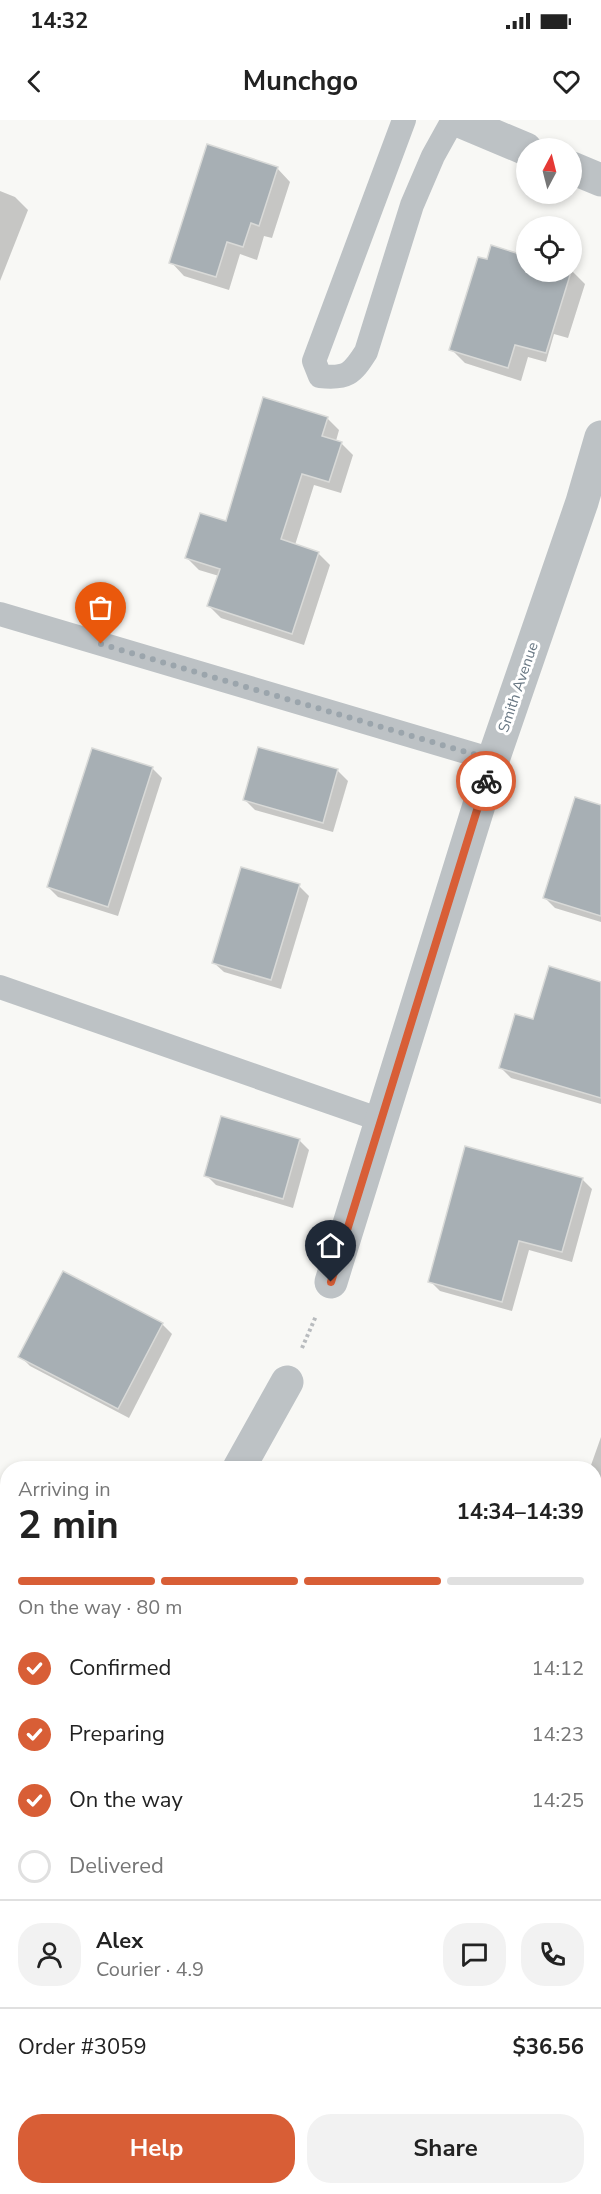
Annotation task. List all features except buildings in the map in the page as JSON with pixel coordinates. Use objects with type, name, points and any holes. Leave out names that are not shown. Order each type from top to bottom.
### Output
[{"type":"street","points":[[455,120],[516,145]]},
{"type":"street","points":[[582,172],[601,180]]},
{"type":"street","name":"Smith Avenue","points":[[331,1282],[493,760],[582,502],[601,437]]},
{"type":"street","points":[[243,1461],[287,1382]]},
{"type":"lane","points":[[404,120],[350,268],[321,336],[314,361],[320,376],[337,378],[354,372],[366,352],[412,205],[433,156],[455,120]]},
{"type":"lane","points":[[0,614],[493,760]]},
{"type":"lane","points":[[0,987],[381,1120]]},
{"type":"path","points":[[287,1382],[331,1282]]},
{"type":"way so far","points":[[101,644],[493,760],[486,781]]},
{"type":"route","points":[[331,1282],[486,781]]}]
